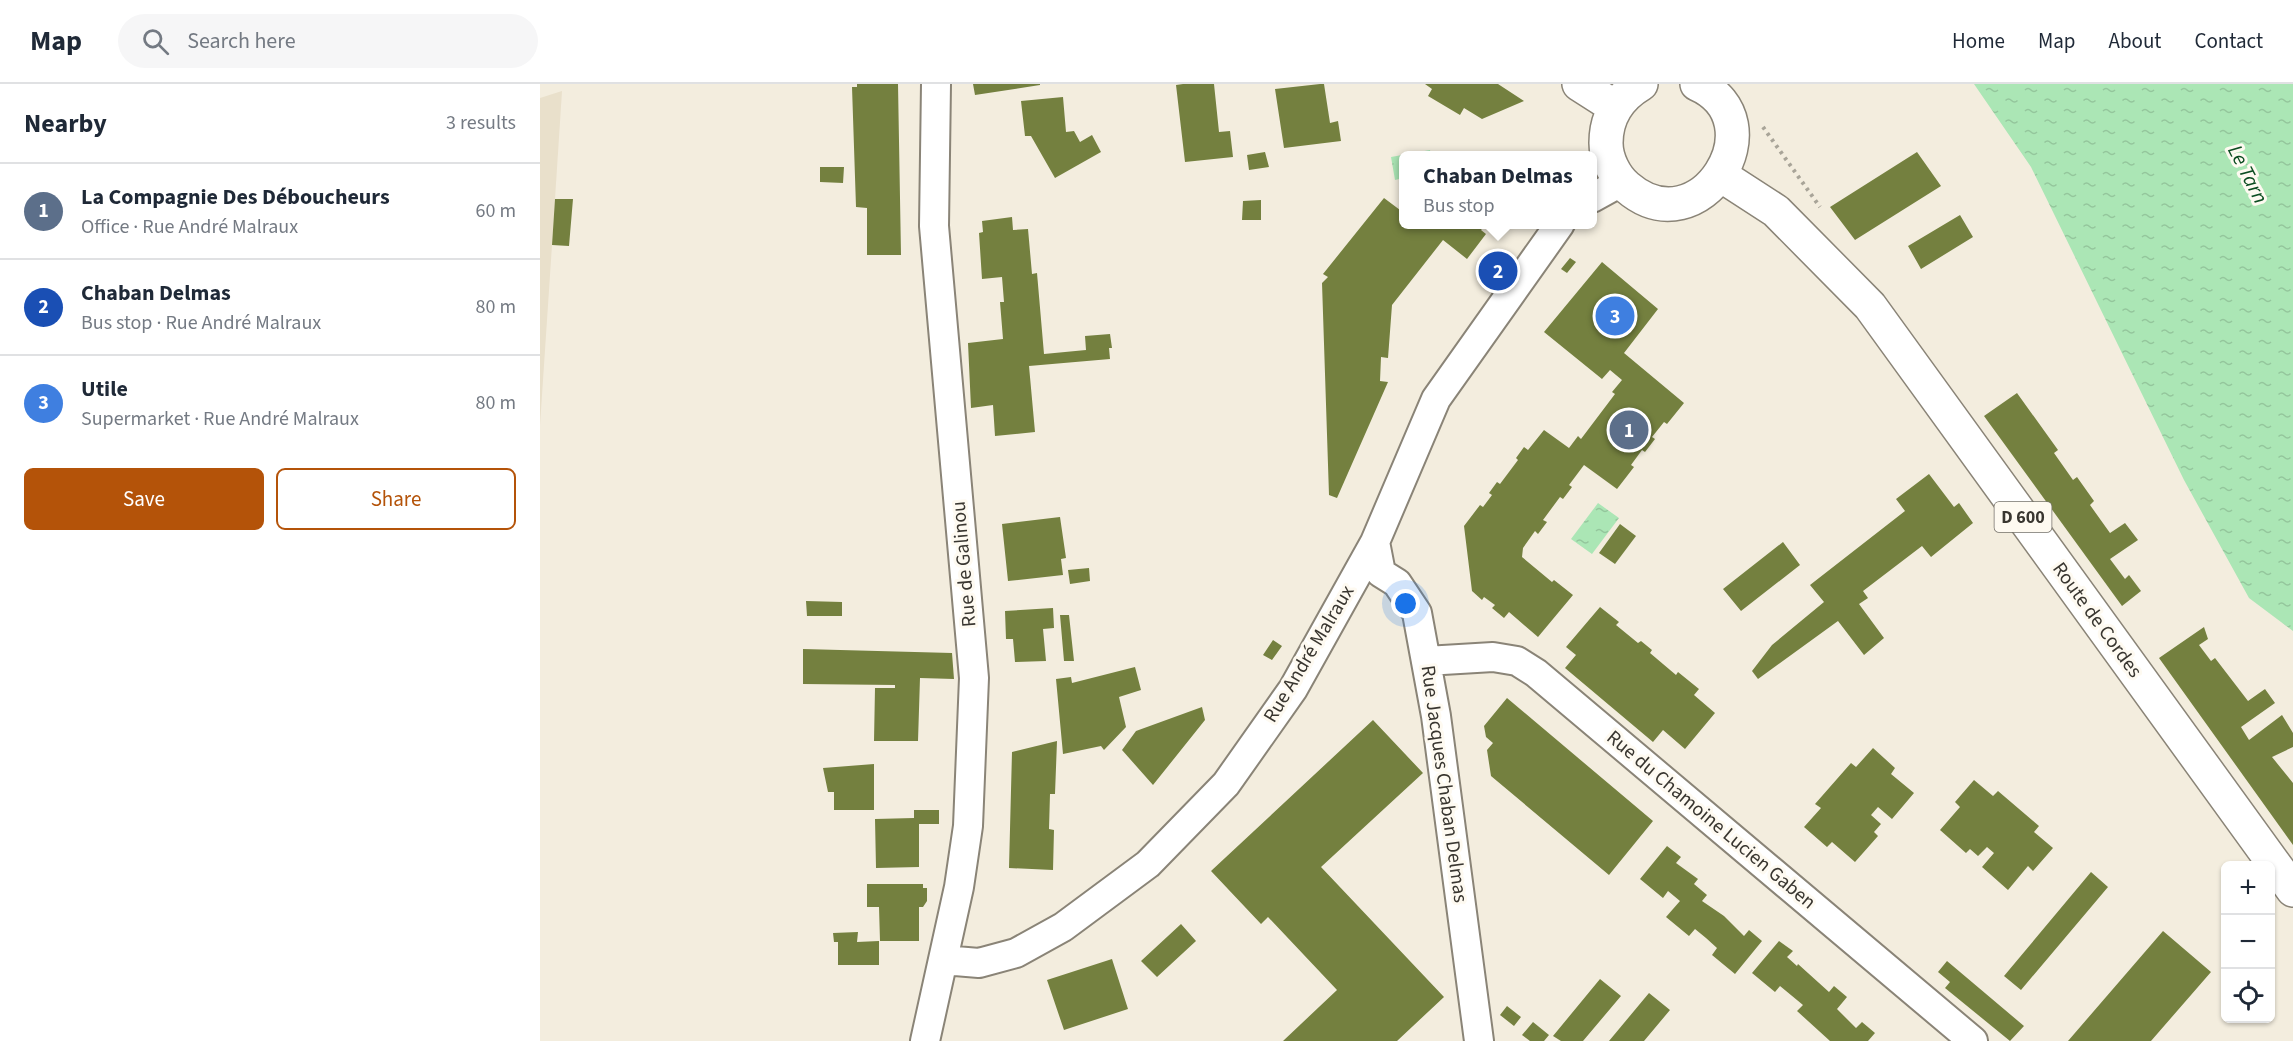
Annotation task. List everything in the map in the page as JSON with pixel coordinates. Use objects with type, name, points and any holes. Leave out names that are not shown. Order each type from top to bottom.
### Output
[{"type":"main road","points":[[1579,84],[1615,107]]},
{"type":"main road","points":[[1641,84],[1628,92],[1615,107],[1607,126],[1606,146],[1611,165],[1621,182],[1636,194],[1653,202],[1673,203],[1700,195],[1722,176],[1730,157],[1732,137],[1728,118],[1718,100],[1697,84]]},
{"type":"main road","name":"Route de Cordes","points":[[1722,176],[1776,211],[1870,306],[2293,890]]},
{"type":"street","name":"Rue de Galinou","points":[[925,1041],[968,826],[974,678],[934,226],[936,84]]},
{"type":"street","points":[[1597,196],[1621,182]]},
{"type":"street","name":"Rue André Malraux","points":[[943,960],[979,963],[1016,953],[1063,927],[1148,864],[1226,784],[1293,689],[1375,542],[1437,399],[1557,229]]},
{"type":"street","name":"Rue Jacques Chaban Delmas","points":[[1375,542],[1381,573],[1397,583],[1417,613],[1437,726],[1479,1041]]},
{"type":"street","name":"Rue du Chamoine Lucien Gaben","points":[[1426,661],[1493,657],[1517,660],[1536,673],[1973,1041]]},
{"type":"path","points":[[1762,125],[1821,209]]},
{"type":"shaded area","points":[[562,91],[552,245],[540,425],[540,98]]},
{"type":"water","name":"Le Tarn","points":[[1974,84],[2293,84],[2293,631],[2249,598],[2184,480],[2031,167]]},
{"type":"water","points":[[1399,156],[1399,179],[1395,180],[1391,157]]},
{"type":"water","points":[[1598,503],[1619,518],[1592,554],[1571,539]]},
{"type":"building","points":[[857,84],[898,84],[901,255],[867,255],[867,208],[856,207],[852,87],[857,87]]},
{"type":"building","points":[[973,84],[1040,84],[1040,85],[975,95]]},
{"type":"building","points":[[1214,84],[1219,132],[1230,131],[1233,157],[1185,162],[1176,85]]},
{"type":"building","points":[[1324,84],[1330,123],[1338,121],[1341,141],[1284,148],[1275,89]]},
{"type":"building","points":[[1425,84],[1498,84],[1524,101],[1482,119],[1464,108],[1460,115],[1428,96],[1432,89]]},
{"type":"building","points":[[1063,97],[1066,132],[1074,131],[1080,142],[1092,135],[1101,152],[1055,178],[1031,136],[1025,136],[1021,101]]},
{"type":"building","points":[[1265,152],[1269,167],[1249,170],[1247,155]]},
{"type":"building","points":[[1917,152],[1941,186],[1855,240],[1830,207]]},
{"type":"building","points":[[820,167],[844,167],[843,183],[820,182]]},
{"type":"building","points":[[1384,198],[1399,209],[1399,229],[1482,229],[1486,234],[1467,259],[1443,240],[1392,305],[1388,358],[1381,357],[1380,381],[1388,382],[1337,498],[1329,495],[1322,283],[1328,277],[1323,274]]},
{"type":"building","points":[[555,199],[573,199],[569,246],[552,245]]},
{"type":"building","points":[[1261,200],[1261,220],[1242,220],[1243,201]]},
{"type":"building","points":[[1960,215],[1973,237],[1921,269],[1908,246]]},
{"type":"building","points":[[1012,217],[1013,230],[1028,229],[1032,274],[1037,273],[1044,354],[1086,350],[1085,336],[1110,334],[1112,348],[1109,348],[1110,359],[1029,366],[1035,432],[995,436],[993,405],[971,408],[968,343],[1003,339],[1000,302],[1004,302],[1002,277],[982,279],[979,233],[983,232],[982,221]]},
{"type":"building","points":[[1570,258],[1576,262],[1567,273],[1561,269]]},
{"type":"building","points":[[1602,262],[1658,309],[1624,353],[1684,403],[1667,424],[1664,422],[1652,437],[1655,439],[1645,452],[1642,450],[1631,465],[1634,467],[1617,489],[1584,465],[1569,485],[1572,487],[1563,499],[1560,497],[1543,520],[1547,522],[1538,534],[1535,531],[1523,548],[1522,557],[1552,582],[1554,580],[1573,595],[1538,637],[1509,612],[1504,618],[1492,608],[1495,605],[1484,597],[1482,600],[1472,591],[1464,526],[1480,505],[1483,507],[1492,495],[1489,493],[1497,482],[1500,484],[1518,460],[1516,458],[1524,447],[1528,450],[1544,430],[1569,448],[1578,436],[1581,439],[1615,394],[1612,392],[1622,380],[1610,370],[1602,379],[1544,332]]},
{"type":"building","points":[[2017,393],[2058,450],[2054,453],[2073,480],[2077,477],[2094,501],[2090,505],[2110,533],[2125,523],[2138,540],[2110,559],[2125,579],[2129,575],[2141,591],[2122,606],[1984,416]]},
{"type":"building","points":[[1929,474],[1954,507],[1959,503],[1973,523],[1931,557],[1922,546],[1863,591],[1868,598],[1859,604],[1884,638],[1864,655],[1838,621],[1758,679],[1752,671],[1772,645],[1824,602],[1810,585],[1905,511],[1896,499]]},
{"type":"building","points":[[1060,517],[1066,558],[1061,559],[1063,575],[1008,581],[1002,524]]},
{"type":"building","points":[[1620,524],[1636,536],[1615,564],[1599,553]]},
{"type":"building","points":[[1783,542],[1800,565],[1741,611],[1723,589]]},
{"type":"building","points":[[1089,568],[1090,581],[1070,584],[1068,570]]},
{"type":"building","points":[[806,601],[842,602],[842,616],[807,616]]},
{"type":"building","points":[[1600,607],[1619,622],[1616,625],[1638,643],[1641,641],[1652,650],[1650,653],[1676,675],[1678,672],[1699,689],[1694,695],[1715,713],[1685,749],[1663,730],[1653,742],[1565,668],[1576,655],[1566,647]]},
{"type":"building","points":[[1053,608],[1054,628],[1043,629],[1046,661],[1015,662],[1013,639],[1006,639],[1005,611]]},
{"type":"building","points":[[1060,615],[1069,615],[1074,661],[1064,661]]},
{"type":"building","points":[[2204,627],[2208,639],[2199,645],[2211,661],[2215,658],[2248,701],[2265,689],[2275,703],[2241,727],[2249,740],[2282,715],[2293,733],[2293,747],[2272,757],[2293,783],[2293,845],[2159,658]]},
{"type":"building","points":[[1273,640],[1282,646],[1272,660],[1263,655]]},
{"type":"building","points":[[803,649],[952,653],[954,679],[920,678],[918,741],[874,741],[875,688],[895,688],[895,685],[803,684]]},
{"type":"building","points":[[1135,667],[1141,690],[1119,697],[1126,727],[1104,750],[1101,746],[1063,754],[1056,679],[1071,677],[1072,683]]},
{"type":"building","points":[[1507,698],[1653,821],[1609,875],[1491,776],[1487,750],[1493,743],[1486,737],[1484,726]]},
{"type":"building","points":[[1202,707],[1205,720],[1153,785],[1122,750],[1136,731]]},
{"type":"building","points":[[1373,720],[1423,773],[1321,867],[1444,997],[1397,1041],[1283,1041],[1337,990],[1268,917],[1261,924],[1211,871]]},
{"type":"building","points":[[1057,741],[1055,794],[1050,794],[1049,829],[1054,830],[1053,870],[1009,868],[1012,752]]},
{"type":"building","points":[[1873,748],[1895,768],[1891,774],[1914,793],[1892,819],[1878,807],[1871,815],[1881,824],[1874,832],[1878,836],[1855,862],[1832,842],[1827,847],[1804,827],[1821,808],[1815,804],[1851,763],[1856,767]]},
{"type":"building","points":[[874,764],[874,810],[834,810],[834,792],[828,792],[823,768]]},
{"type":"building","points":[[1974,780],[1993,796],[1998,791],[2039,826],[2034,832],[2053,848],[2033,871],[2028,866],[2008,890],[1982,867],[1994,853],[1987,847],[1978,856],[1970,849],[1966,853],[1940,830],[1960,807],[1955,802]]},
{"type":"building","points":[[914,810],[939,810],[939,824],[919,824],[919,867],[876,868],[875,819],[914,818]]},
{"type":"building","points":[[1667,846],[1681,857],[1676,863],[1698,879],[1694,884],[1707,895],[1702,901],[1724,916],[1744,936],[1749,930],[1762,941],[1735,974],[1712,955],[1717,948],[1706,938],[1695,929],[1689,936],[1666,917],[1680,901],[1668,891],[1663,898],[1640,879]]},
{"type":"building","points":[[2091,872],[2108,887],[2021,990],[2004,976]]},
{"type":"building","points":[[867,884],[923,884],[923,888],[927,888],[927,901],[923,907],[919,907],[919,941],[880,941],[879,907],[867,907]]},
{"type":"building","points":[[1181,924],[1196,941],[1157,977],[1141,961]]},
{"type":"building","points":[[2163,931],[2211,972],[2151,1041],[2068,1041]]},
{"type":"building","points":[[858,932],[857,942],[879,941],[879,965],[838,965],[838,942],[834,942],[833,933]]},
{"type":"building","points":[[1779,941],[1793,951],[1787,957],[1797,966],[1798,964],[1829,992],[1834,986],[1847,997],[1837,1009],[1856,1028],[1862,1022],[1875,1033],[1868,1041],[1830,1041],[1797,1011],[1803,1005],[1780,986],[1775,992],[1752,973]]},
{"type":"building","points":[[1112,959],[1128,1009],[1064,1030],[1047,980]]},
{"type":"building","points":[[1947,961],[2024,1026],[2010,1041],[1945,988],[1950,982],[1938,972]]},
{"type":"building","points":[[1600,979],[1621,996],[1583,1041],[1561,1041],[1553,1036]]},
{"type":"building","points":[[1649,993],[1670,1010],[1644,1041],[1609,1041]]},
{"type":"building","points":[[1507,1006],[1521,1017],[1514,1026],[1500,1015]]},
{"type":"building","points":[[1533,1022],[1549,1035],[1544,1041],[1530,1041],[1522,1035]]},
{"type":"place","name":"Chaban Delmas","points":[[1498,271]]},
{"type":"place","name":"Utile","points":[[1615,316]]},
{"type":"place","name":"La Compagnie Des Déboucheurs","points":[[1629,430]]}]
